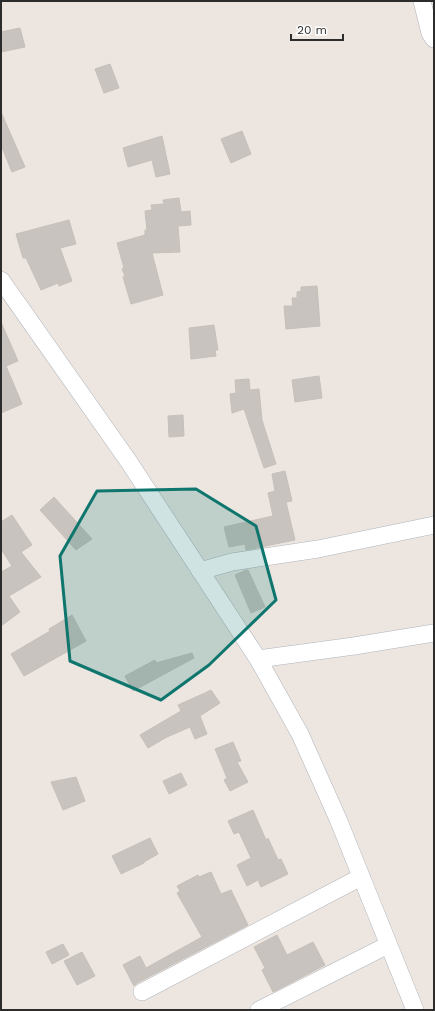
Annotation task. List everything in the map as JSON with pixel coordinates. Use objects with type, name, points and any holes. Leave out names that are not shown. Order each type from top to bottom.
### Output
[{"type":"street","points":[[422,1],[430,32],[434,39]]},
{"type":"street","points":[[1,280],[129,462],[258,659],[300,734],[338,819],[415,1010]]},
{"type":"street","points":[[200,571],[232,562],[318,549],[434,525]]},
{"type":"street","points":[[258,659],[434,634]]},
{"type":"street","points":[[142,992],[361,877]]},
{"type":"street","points":[[259,1010],[388,945]]},
{"type":"highlighted area","points":[[196,489],[256,526],[276,600],[209,665],[161,700],[70,661],[60,556],[97,491]]},
{"type":"building","points":[[20,28],[25,47],[1,52],[1,32]]},
{"type":"building","points":[[110,64],[119,88],[104,93],[95,69]]},
{"type":"building","points":[[1,112],[25,167],[12,172],[1,145]]},
{"type":"building","points":[[242,131],[251,154],[231,163],[221,139]]},
{"type":"building","points":[[162,136],[170,174],[156,177],[152,160],[128,167],[123,148]]},
{"type":"building","points":[[179,198],[181,212],[190,211],[191,225],[178,226],[180,252],[152,253],[163,295],[131,304],[123,277],[125,276],[122,269],[124,268],[117,243],[145,235],[145,230],[147,230],[145,211],[152,210],[151,205],[164,204],[163,200]]},
{"type":"building","points":[[69,220],[76,244],[60,248],[72,281],[59,286],[58,283],[41,290],[26,258],[23,258],[16,234]]},
{"type":"building","points":[[317,286],[320,326],[286,329],[284,306],[293,306],[292,298],[297,298],[297,292],[301,291],[301,287]]},
{"type":"building","points":[[1,322],[18,361],[6,366],[22,404],[1,413]]},
{"type":"building","points":[[214,325],[218,350],[215,350],[216,356],[191,359],[189,328]]},
{"type":"building","points":[[319,376],[322,398],[295,402],[292,380]]},
{"type":"building","points":[[249,379],[250,390],[259,389],[262,420],[276,464],[264,468],[244,409],[232,413],[230,394],[236,393],[235,380]]},
{"type":"building","points":[[183,415],[184,436],[169,437],[168,416]]},
{"type":"building","points":[[285,471],[292,501],[286,502],[295,540],[246,550],[245,544],[229,547],[224,527],[273,516],[268,493],[275,491],[272,474]]},
{"type":"building","points":[[54,497],[92,539],[76,550],[40,510]]},
{"type":"building","points":[[12,515],[32,545],[21,552],[41,577],[9,596],[20,612],[1,626],[1,572],[12,566],[1,549],[1,522]]},
{"type":"building","points":[[248,570],[265,607],[251,613],[235,575]]},
{"type":"building","points":[[72,615],[86,641],[24,676],[11,654],[50,631],[49,629]]},
{"type":"building","points":[[192,653],[194,658],[133,691],[125,676],[155,660],[156,663]]},
{"type":"building","points":[[211,690],[220,703],[200,716],[207,734],[195,739],[190,727],[167,737],[148,748],[140,735],[181,711],[178,705]]},
{"type":"building","points":[[233,742],[241,761],[237,762],[248,782],[230,791],[224,780],[227,778],[215,749]]},
{"type":"building","points":[[181,773],[187,785],[169,794],[163,781]]},
{"type":"building","points":[[76,777],[85,801],[63,810],[51,782]]},
{"type":"building","points":[[253,810],[266,840],[268,838],[278,860],[281,859],[288,874],[261,887],[258,880],[247,886],[237,865],[251,858],[239,832],[234,834],[228,821]]},
{"type":"building","points":[[150,838],[158,854],[144,863],[121,874],[112,856]]},
{"type":"building","points":[[211,872],[221,894],[231,890],[248,925],[137,983],[134,986],[123,965],[140,956],[146,968],[202,937],[177,893],[180,891],[177,886],[198,875],[199,877]]},
{"type":"building","points":[[277,935],[287,955],[313,942],[325,965],[273,992],[262,970],[265,968],[254,947]]},
{"type":"building","points":[[63,944],[69,955],[52,964],[46,952]]},
{"type":"building","points":[[82,952],[95,976],[77,985],[64,961]]}]
